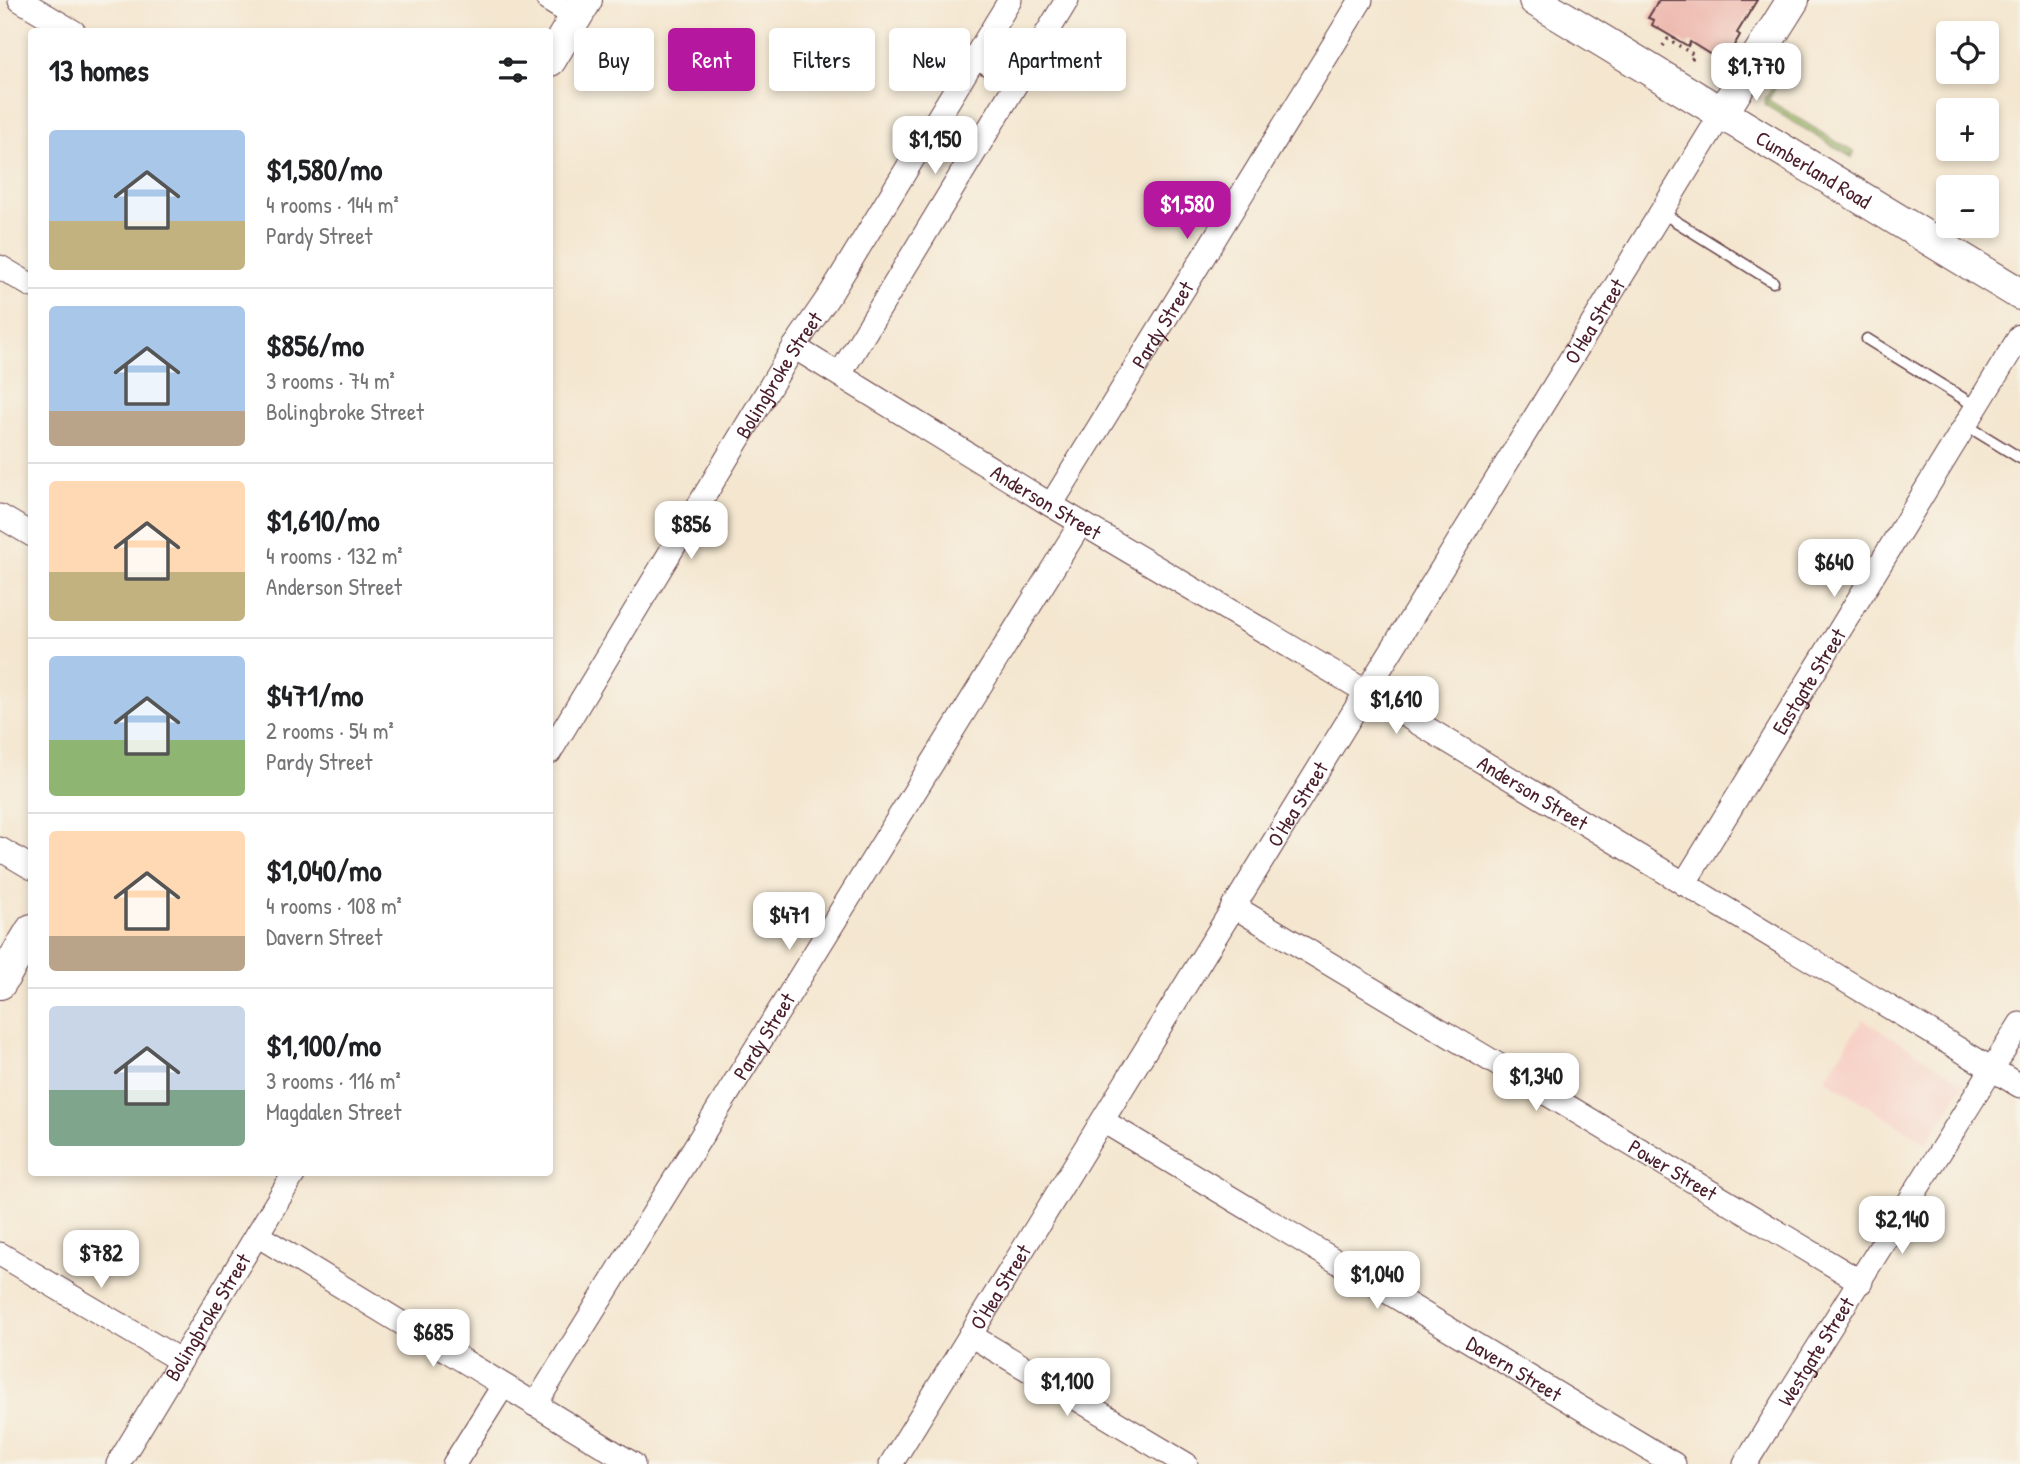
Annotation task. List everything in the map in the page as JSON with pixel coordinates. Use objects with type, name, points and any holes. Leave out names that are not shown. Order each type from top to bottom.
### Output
[{"type":"main road","name":"Cumberland Road","points":[[1535,0],[2020,294]]},
{"type":"main road","name":"O'Hea Street","points":[[1722,113],[1793,0]]},
{"type":"main road","points":[[553,56],[581,8]]},
{"type":"main road","points":[[0,983],[28,937]]},
{"type":"street","points":[[548,0],[581,8]]},
{"type":"street","name":"Bolingbroke Street","points":[[553,747],[794,347],[831,293],[1010,0]]},
{"type":"street","points":[[1050,28],[1067,0]]},
{"type":"street","name":"Pardy Street","points":[[1051,505],[1361,0]]},
{"type":"street","points":[[27,2],[68,28]]},
{"type":"street","points":[[840,374],[1013,91]]},
{"type":"street","name":"O'Hea Street","points":[[891,1464],[1722,113]]},
{"type":"street","points":[[0,267],[28,284]]},
{"type":"street","name":"Eastgate Street","points":[[1684,884],[2020,336]]},
{"type":"street","name":"Anderson Street","points":[[794,347],[1051,505],[2020,1086]]},
{"type":"street","points":[[0,516],[28,533]]},
{"type":"street","name":"Pardy Street","points":[[535,1405],[1081,523]]},
{"type":"street","points":[[0,849],[28,866]]},
{"type":"street","name":"Power Street","points":[[1233,906],[1861,1282]]},
{"type":"street","name":"Westgate Street","points":[[1745,1464],[2020,1024]]},
{"type":"street","name":"Davern Street","points":[[1103,1121],[1674,1464]]},
{"type":"street","name":"Bolingbroke Street","points":[[118,1464],[293,1176]]},
{"type":"street","points":[[257,1235],[633,1464]]},
{"type":"street","points":[[0,1254],[181,1361]]},
{"type":"street","points":[[970,1335],[1186,1464]]},
{"type":"street","points":[[454,1464],[503,1386]]},
{"type":"lane","points":[[973,62],[984,69]]},
{"type":"lane","points":[[1661,212],[1773,282]]},
{"type":"lane","points":[[1867,339],[1971,416],[2020,458]]},
{"type":"path","points":[[1663,46],[1668,39],[1677,42],[1694,55],[1690,62]]},
{"type":"shaded area","points":[[1863,1019],[1964,1083],[1927,1143],[1825,1079]]},
{"type":"green space","points":[[1776,81],[1779,81],[1768,100],[1854,153],[1852,157],[1766,105],[1765,99]]},
{"type":"building","points":[[1659,0],[1757,0],[1737,33],[1740,35],[1724,63],[1690,42],[1688,46],[1652,25],[1654,20],[1648,18]]}]
